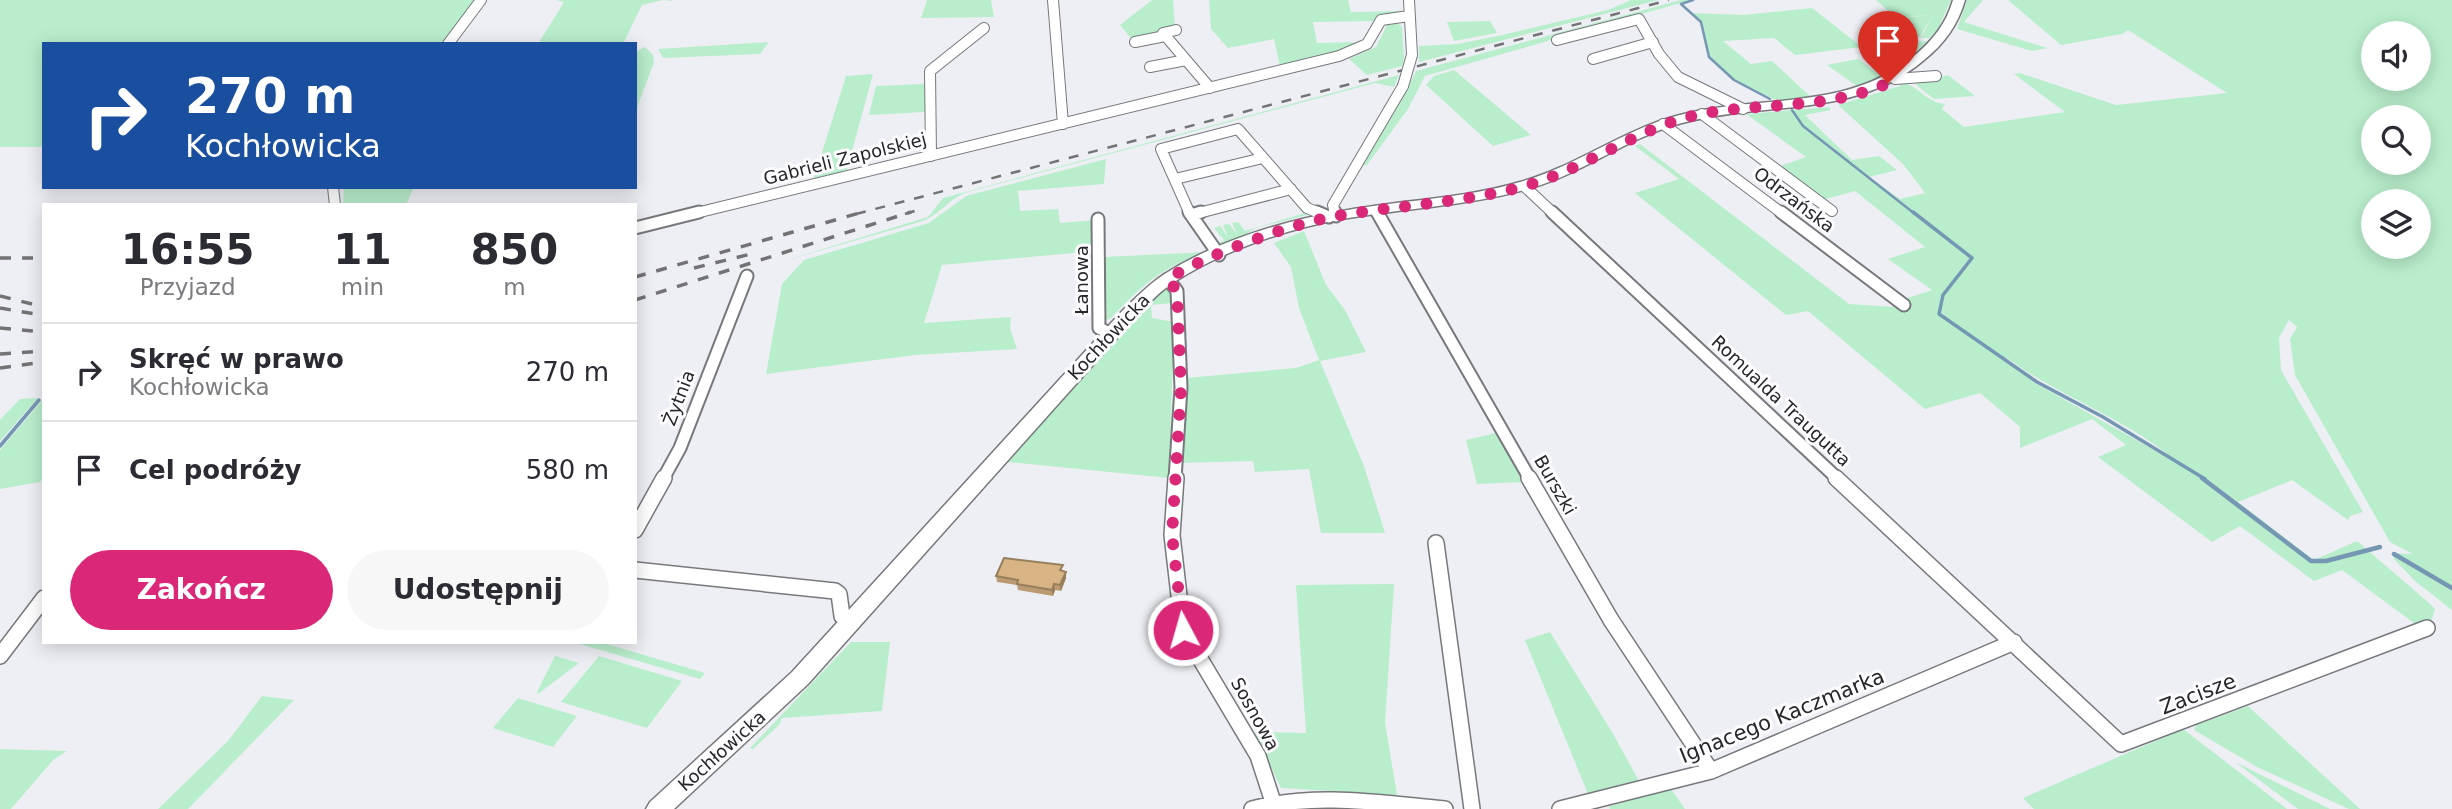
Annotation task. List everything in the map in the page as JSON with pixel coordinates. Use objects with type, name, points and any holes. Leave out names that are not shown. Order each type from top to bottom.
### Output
[{"type":"street","points":[[450,42],[481,0]]},
{"type":"street","points":[[1053,0],[1063,124]]},
{"type":"street","points":[[1219,255],[1206,243],[1191,215],[1161,149],[1163,146],[1238,129],[1307,208],[1332,217],[1333,205],[1403,86],[1412,55],[1409,0]]},
{"type":"street","name":"Kochłowicka","points":[[658,809],[742,734],[853,621],[1111,334],[1168,279],[1219,255],[1332,217],[1470,198],[1524,186],[1570,168],[1663,124],[1702,114],[1827,100],[1869,90],[1895,79],[1920,60],[1943,34],[1952,20],[1959,0]]},
{"type":"street","name":"Gabrieli Zapolskiej","points":[[637,228],[1353,52],[1367,44],[1381,20],[1409,16]]},
{"type":"street","points":[[1557,40],[1639,19],[1678,77],[1743,109]]},
{"type":"street","points":[[931,156],[930,71],[984,29]]},
{"type":"street","points":[[1176,30],[1163,31],[1210,88]]},
{"type":"street","points":[[1135,42],[1165,36]]},
{"type":"street","points":[[1593,60],[1653,43]]},
{"type":"street","points":[[1150,67],[1186,60]]},
{"type":"street","points":[[1895,79],[1936,76]]},
{"type":"street","points":[[1702,114],[1832,211]]},
{"type":"street","name":"Odrzańska","points":[[1663,124],[1904,305]]},
{"type":"street","points":[[1175,179],[1263,158]]},
{"type":"street","name":"Romualda Traugutta","points":[[1524,186],[2014,642]]},
{"type":"street","points":[[1191,215],[1291,190]]},
{"type":"street","name":"Burszki","points":[[1376,211],[1611,620],[1711,771]]},
{"type":"street","name":"Łanowa","points":[[1098,219],[1100,328],[1111,334]]},
{"type":"street","name":"Żytnia","points":[[637,526],[680,448],[747,276]]},
{"type":"street","name":"Sosnowa","points":[[1168,279],[1177,291],[1181,388],[1172,535],[1183,630],[1258,756],[1273,802]]},
{"type":"street","points":[[1436,544],[1472,809]]},
{"type":"street","points":[[637,570],[835,591],[839,594],[842,617],[853,621]]},
{"type":"street","points":[[0,656],[42,601]]},
{"type":"street","name":"Zacisze","points":[[2014,642],[2121,744],[2427,628]]},
{"type":"street","name":"Ignacego Kaczmarka","points":[[1560,809],[1711,771],[2014,642]]},
{"type":"street","points":[[1252,809],[1273,802],[1305,799],[1445,809]]},
{"type":"green space","points":[[0,0],[476,0],[444,42],[42,42],[42,147],[0,147]]},
{"type":"green space","points":[[556,0],[663,0],[642,5],[624,42],[539,42],[564,2]]},
{"type":"green space","points":[[927,0],[991,0],[994,17],[921,18]]},
{"type":"green space","points":[[1152,0],[1173,0],[1175,28],[1161,35],[1133,41],[1120,25]]},
{"type":"green space","points":[[1209,0],[1348,0],[1351,12],[1406,11],[1384,15],[1377,21],[1313,22],[1317,43],[1361,42],[1355,47],[1280,66],[1274,39],[1228,48],[1211,29]]},
{"type":"green space","points":[[1631,0],[1658,0],[1419,62],[1419,46],[1457,44],[1502,35],[1608,10]]},
{"type":"green space","points":[[1681,0],[1691,0],[1425,76],[1408,109],[1367,165],[1361,166],[1402,100],[1416,71]]},
{"type":"green space","points":[[1876,0],[1951,0],[1937,31],[1929,38],[1921,38],[1933,14],[1920,37],[1895,38],[1887,32],[1893,31],[1887,26],[1877,28],[1869,21],[1930,15],[1896,18]]},
{"type":"green space","points":[[1967,0],[1983,0],[1964,22],[2047,48],[2032,51],[1957,29]]},
{"type":"green space","points":[[2008,0],[2452,0],[2452,587],[2427,572],[2452,588],[2452,610],[2415,581],[2394,559],[2393,555],[2417,567],[2393,553],[2413,554],[2390,542],[2295,375],[2290,339],[2297,327],[2289,320],[2279,338],[2281,370],[2363,512],[2350,516],[2348,520],[2292,480],[2238,502],[2314,560],[2357,541],[2435,609],[2432,619],[2418,626],[2342,570],[2314,581],[2240,526],[2212,542],[2098,457],[2126,445],[2092,419],[2020,448],[2020,427],[1980,393],[1925,409],[1808,311],[1786,315],[1635,193],[1679,179],[1635,146],[1640,144],[1849,304],[1911,308],[1902,300],[1932,290],[1888,259],[1925,247],[1855,191],[1823,200],[1777,167],[1806,157],[1746,114],[1829,107],[1831,110],[1805,115],[1852,160],[1879,156],[1897,170],[1869,177],[1900,199],[1925,193],[1903,164],[1838,105],[1900,86],[1900,82],[1912,86],[1938,103],[1945,104],[1942,109],[1964,127],[2065,112],[2014,74],[2020,73],[2116,105],[2227,93],[2128,30],[2122,34],[2061,45]],"holes":[[[2007,358],[2046,383],[2128,427],[2166,453],[2161,454],[2035,383],[2005,360]]]},
{"type":"green space","points":[[1812,8],[1862,47],[1795,55],[1774,38],[1723,41],[1751,64],[1772,61],[1811,97],[1776,100],[1735,81],[1708,55],[1702,22],[1692,13],[1743,15]]},
{"type":"green space","points":[[1395,21],[1402,27],[1402,66],[1367,75],[1349,59],[1376,47],[1388,23]]},
{"type":"green space","points":[[1490,21],[1497,33],[1454,41],[1447,22]]},
{"type":"green space","points":[[1928,41],[1902,64],[1875,45]]},
{"type":"green space","points":[[769,42],[760,54],[663,58],[658,49]]},
{"type":"green space","points":[[645,47],[653,55],[654,62],[637,108],[637,51]]},
{"type":"green space","points":[[1858,59],[1883,77],[1858,87],[1827,65]]},
{"type":"green space","points":[[1454,70],[1531,135],[1493,146],[1426,85],[1434,76]]},
{"type":"green space","points":[[873,74],[846,173],[813,181],[846,76]]},
{"type":"green space","points":[[1399,75],[1394,87],[1375,83],[968,192],[923,221],[777,263],[928,217],[943,198]]},
{"type":"green space","points":[[1948,75],[1975,96],[1934,99],[1915,84]]},
{"type":"green space","points":[[925,84],[925,112],[869,115],[876,86]]},
{"type":"green space","points":[[1106,159],[1104,184],[1018,191],[1020,211],[1058,209],[1060,223],[1096,220],[1096,251],[942,265],[924,323],[1011,317],[1010,329],[1017,349],[915,355],[766,374],[782,284],[804,260],[929,223],[966,196]]},
{"type":"green space","points":[[344,189],[413,189],[407,203],[343,203]]},
{"type":"green space","points":[[1301,207],[1311,214],[1256,228],[1229,244],[1214,247],[1224,240],[1214,228],[1220,226],[1228,237],[1223,225],[1229,224],[1237,234],[1232,223],[1238,222],[1245,231],[1305,213]]},
{"type":"green space","points":[[1304,231],[1326,285],[1345,310],[1366,352],[1320,361],[1364,466],[1385,533],[1321,533],[1309,469],[1255,472],[1253,461],[1181,463],[1186,378],[1296,368],[1319,360],[1299,308],[1291,267],[1274,243]]},
{"type":"green space","points":[[1206,252],[1164,271],[1133,295],[1111,318],[1107,320],[1103,316],[1104,257]]},
{"type":"green space","points":[[1163,288],[1171,289],[1174,303],[1151,305],[1152,318],[1174,322],[1169,478],[1008,462]]},
{"type":"green space","points":[[38,398],[0,441],[0,420],[20,399]]},
{"type":"green space","points":[[42,400],[40,482],[0,489],[0,450]]},
{"type":"green space","points":[[1500,432],[1528,482],[1477,484],[1466,440]]},
{"type":"green space","points":[[1394,584],[1385,723],[1397,795],[1281,788],[1254,732],[1306,733],[1296,585]]},
{"type":"green space","points":[[1550,632],[1639,781],[1588,794],[1525,640]]},
{"type":"green space","points":[[851,642],[890,642],[882,711],[782,718],[779,725],[753,749],[750,748]]},
{"type":"green space","points":[[580,644],[607,644],[705,673],[700,679]]},
{"type":"green space","points":[[555,656],[579,663],[538,694],[537,692]]},
{"type":"green space","points":[[599,656],[682,681],[647,728],[561,702]]},
{"type":"green space","points":[[262,696],[294,700],[188,809],[158,809],[228,741]]},
{"type":"green space","points":[[518,698],[577,716],[553,747],[493,728]]},
{"type":"green space","points":[[2248,706],[2360,809],[2349,809],[2257,767],[2194,730],[2196,725]]},
{"type":"green space","points":[[2183,729],[2287,809],[2034,809],[2023,798]]},
{"type":"green space","points":[[0,749],[67,751],[53,760],[11,809],[0,809]]},
{"type":"green space","points":[[2235,762],[2330,809],[2298,809]]},
{"type":"green space","points":[[1671,789],[1685,809],[1610,809],[1609,806]]},
{"type":"building","points":[[1004,558],[1063,565],[1060,570],[1066,572],[1060,585],[1054,584],[1052,590],[1017,584],[1018,580],[996,576]]},
{"type":"waterway","points":[[1693,0],[1681,4],[1701,22],[1709,57],[1734,80],[1770,99]]},
{"type":"waterway","points":[[1792,110],[1803,126],[1915,214]]},
{"type":"waterway","points":[[1913,212],[1972,258],[1943,295],[1939,314],[2037,382],[2103,417],[2205,479]]},
{"type":"waterway","points":[[0,446],[39,400]]},
{"type":"waterway","points":[[2202,478],[2311,561],[2326,561],[2380,547]]},
{"type":"waterway","points":[[2394,554],[2452,588]]},
{"type":"railway","points":[[856,214],[1669,0]]},
{"type":"railway","points":[[905,214],[921,209]]},
{"type":"railway","points":[[637,276],[863,212]]},
{"type":"railway","points":[[637,299],[911,212]]},
{"type":"railway","points":[[694,268],[755,253]]},
{"type":"railway","points":[[0,258],[42,258]]},
{"type":"railway","points":[[0,296],[42,306]]},
{"type":"railway","points":[[0,308],[41,315]]},
{"type":"railway","points":[[0,328],[42,332]]},
{"type":"railway","points":[[0,354],[42,351]]},
{"type":"railway","points":[[0,368],[42,362]]},
{"type":"route","points":[[1183,630],[1172,535],[1181,388],[1177,291],[1174,283],[1168,279],[1208,259],[1329,217],[1435,204],[1532,184],[1673,121],[1722,111],[1827,100],[1888,83]]}]
